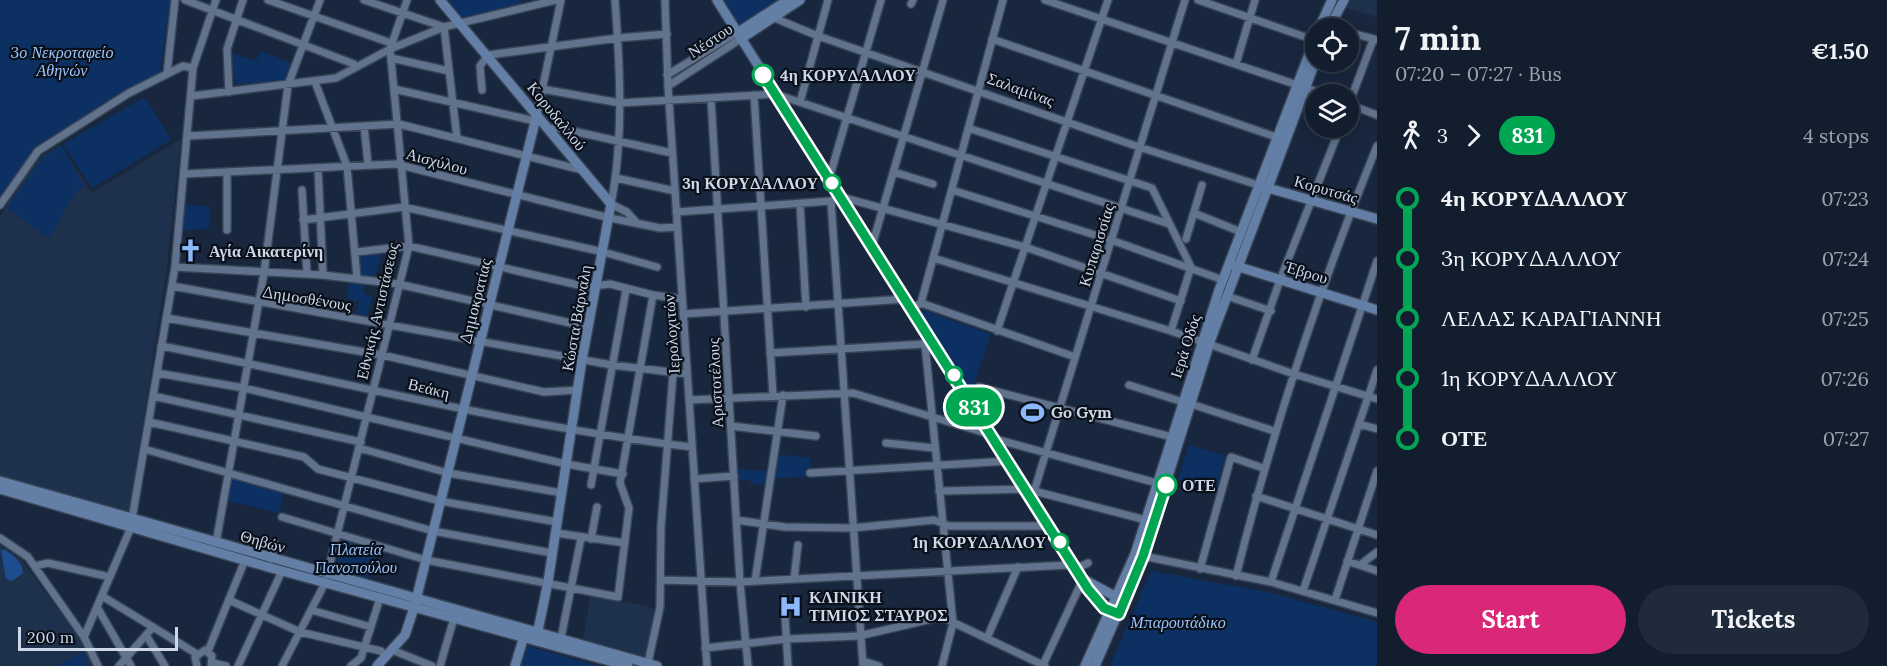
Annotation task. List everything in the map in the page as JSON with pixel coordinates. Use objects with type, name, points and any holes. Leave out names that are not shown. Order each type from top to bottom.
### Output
[{"type":"main road","name":"Κορυδαλλού","points":[[440,0],[611,204]]},
{"type":"main road","points":[[717,0],[912,309],[928,342],[1031,492],[1083,579],[1102,605],[1115,612]]},
{"type":"main road","name":"Νέστου","points":[[740,35],[788,0]]},
{"type":"main road","name":"Νέστου","points":[[770,15],[800,0]]},
{"type":"main road","points":[[1333,18],[1336,1]]},
{"type":"main road","points":[[1325,18],[1336,1]]},
{"type":"main road","name":"Ιερά Οδός","points":[[1085,666],[1143,556],[1223,280],[1234,265],[1305,72]]},
{"type":"main road","name":"Ιερά Οδός","points":[[1205,343],[1227,296],[1241,232],[1262,186],[1276,137],[1309,72]]},
{"type":"main road","name":"Δημοκρατίας","points":[[377,666],[405,635],[415,604],[536,117]]},
{"type":"main road","name":"Κορυτσάς","points":[[1262,186],[1377,219]]},
{"type":"main road","name":"Κώστα Βάρναλη","points":[[537,636],[556,533],[582,360],[611,204]]},
{"type":"main road","name":"Έβρου","points":[[1234,265],[1377,310]]},
{"type":"main road","name":"Ιερά Οδός","points":[[1121,599],[1172,437],[1187,403]]},
{"type":"main road","name":"Θηβών","points":[[0,481],[282,571],[326,579],[537,636],[627,666]]},
{"type":"main road","name":"Θηβών","points":[[0,489],[216,543],[271,559],[380,598],[415,604],[454,618],[524,636]]},
{"type":"main road","points":[[1083,579],[1121,599]]},
{"type":"main road","name":"Ιερά Οδός","points":[[1095,666],[1115,612]]},
{"type":"main road","points":[[515,666],[524,636],[537,636]]},
{"type":"main road","name":"Θηβών","points":[[537,636],[561,638],[653,665]]},
{"type":"street","points":[[166,74],[175,0]]},
{"type":"street","points":[[185,0],[354,64],[355,67]]},
{"type":"street","points":[[84,637],[131,523],[175,267],[193,68],[216,0]]},
{"type":"street","points":[[229,92],[227,50],[243,0]]},
{"type":"street","points":[[268,0],[449,71]]},
{"type":"street","points":[[216,543],[264,273],[288,86],[320,0]]},
{"type":"street","points":[[364,0],[444,27]]},
{"type":"street","points":[[391,50],[407,0]]},
{"type":"street","points":[[192,96],[288,86],[336,78],[391,50],[444,27],[527,3],[556,0]]},
{"type":"street","name":"Δημοκρατίας","points":[[536,117],[561,0]]},
{"type":"street","name":"Κώστα Βάρναλη","points":[[611,204],[616,178],[620,103],[615,0]]},
{"type":"street","name":"Ιερολοχιτών","points":[[665,0],[667,75],[707,666]]},
{"type":"street","points":[[800,102],[828,0]]},
{"type":"street","points":[[829,179],[880,0]]},
{"type":"street","points":[[872,246],[943,0]]},
{"type":"street","points":[[912,309],[921,303],[1003,0]]},
{"type":"street","points":[[1046,0],[1305,87]]},
{"type":"street","points":[[997,331],[1108,0]]},
{"type":"street","name":"Κυπαρισσίας","points":[[1031,492],[1046,452],[1185,0]]},
{"type":"street","points":[[1198,0],[1305,35]]},
{"type":"street","points":[[1236,64],[1255,0]]},
{"type":"street","name":"Σαλαμίνας","points":[[770,15],[819,36],[1139,147],[1262,186]]},
{"type":"street","points":[[444,27],[457,138]]},
{"type":"street","points":[[482,90],[480,66],[488,55],[667,34]]},
{"type":"street","name":"Νέστου","points":[[667,75],[675,74],[740,35]]},
{"type":"street","name":"Νέστου","points":[[668,87],[740,35]]},
{"type":"street","points":[[1357,84],[1375,40],[1359,35]]},
{"type":"street","points":[[992,39],[1276,137]]},
{"type":"street","name":"Εθνικής Αντιστάσεως","points":[[282,666],[326,579],[409,246],[391,50]]},
{"type":"street","points":[[0,205],[38,151],[129,93],[183,66],[193,68]]},
{"type":"street","points":[[315,82],[347,166],[357,278]]},
{"type":"street","points":[[394,89],[536,117]]},
{"type":"street","points":[[542,89],[620,103],[669,102],[775,94],[1169,224]]},
{"type":"street","points":[[754,95],[773,395]]},
{"type":"street","name":"Αριστοτέλους","points":[[711,99],[740,582],[748,666]]},
{"type":"street","points":[[1359,109],[1377,115]]},
{"type":"street","points":[[188,136],[399,124],[582,170]]},
{"type":"street","points":[[364,126],[368,164]]},
{"type":"street","points":[[550,131],[553,128],[560,128],[672,153]]},
{"type":"street","points":[[968,128],[1152,188],[1191,267],[1171,331]]},
{"type":"street","points":[[1252,360],[1280,280],[1336,138]]},
{"type":"street","points":[[1236,576],[1274,431],[1351,211],[1377,146]]},
{"type":"street","name":"Αισχύλου","points":[[184,174],[277,171],[368,164],[401,165],[610,218],[660,228],[677,227]]},
{"type":"street","points":[[318,168],[323,275]]},
{"type":"street","points":[[894,172],[933,184]]},
{"type":"street","points":[[226,173],[227,230]]},
{"type":"street","points":[[616,178],[675,191]]},
{"type":"street","points":[[1186,239],[1202,184]]},
{"type":"street","points":[[302,190],[307,274]]},
{"type":"street","points":[[952,190],[1111,240],[1223,280]]},
{"type":"street","points":[[676,212],[800,204],[831,201],[841,197],[1025,247],[1180,301]]},
{"type":"street","points":[[831,201],[860,636],[863,664],[879,666]]},
{"type":"street","name":"Κορυδαλλού","points":[[611,204],[627,212],[637,223]]},
{"type":"street","points":[[800,204],[806,307]]},
{"type":"street","points":[[303,220],[404,207],[603,252],[657,267]]},
{"type":"street","points":[[1194,213],[1241,232]]},
{"type":"street","points":[[356,252],[409,246],[595,287],[601,284],[682,299]]},
{"type":"street","points":[[933,258],[1171,331],[1336,388],[1377,399]]},
{"type":"street","points":[[1271,582],[1377,261]]},
{"type":"street","points":[[175,267],[357,278],[398,284],[588,327]]},
{"type":"street","name":"Δημοσθένους","points":[[172,286],[258,304],[582,360],[641,370],[687,374]]},
{"type":"street","points":[[591,485],[626,290]]},
{"type":"street","points":[[282,517],[426,560],[618,597],[629,508],[620,486],[653,295]]},
{"type":"street","points":[[1227,296],[1271,311]]},
{"type":"street","points":[[683,314],[806,307],[905,298]]},
{"type":"street","points":[[921,303],[1075,357]]},
{"type":"street","points":[[166,318],[382,355],[544,392],[578,390]]},
{"type":"street","points":[[770,352],[928,342],[931,416],[954,623],[942,666]]},
{"type":"street","name":"Βεάκη","points":[[161,346],[374,388],[464,411],[628,439],[692,447]]},
{"type":"street","points":[[1303,591],[1377,370]]},
{"type":"street","points":[[157,373],[244,387],[566,464],[623,474]]},
{"type":"street","points":[[653,665],[660,607],[666,444],[673,374]]},
{"type":"street","points":[[1129,385],[1274,431]]},
{"type":"street","points":[[972,403],[979,387],[1059,410],[1172,437]]},
{"type":"street","points":[[689,400],[843,392],[1157,483]]},
{"type":"street","points":[[755,581],[783,395]]},
{"type":"street","points":[[153,396],[360,445],[448,472],[562,493]]},
{"type":"street","points":[[149,422],[304,457],[318,469],[440,501],[557,522]]},
{"type":"street","points":[[1359,424],[1377,429]]},
{"type":"street","points":[[731,426],[816,436]]},
{"type":"street","points":[[886,443],[934,448]]},
{"type":"street","points":[[144,449],[433,531],[552,553]]},
{"type":"street","points":[[1200,569],[1230,457],[1263,468]]},
{"type":"street","points":[[810,473],[1009,461]]},
{"type":"street","points":[[1335,600],[1377,471]]},
{"type":"street","points":[[694,478],[734,476]]},
{"type":"street","points":[[939,491],[1031,492],[1146,520]]},
{"type":"street","points":[[1256,496],[1377,535]]},
{"type":"street","points":[[1368,497],[1377,500]]},
{"type":"street","points":[[591,539],[597,507]]},
{"type":"street","points":[[736,520],[785,527],[852,528],[934,520],[949,526],[1050,526]]},
{"type":"street","points":[[556,533],[625,543]]},
{"type":"street","points":[[0,538],[21,550],[35,566],[84,637],[98,666]]},
{"type":"street","points":[[561,638],[581,538]]},
{"type":"street","points":[[271,559],[275,543]]},
{"type":"street","points":[[794,579],[798,545]]},
{"type":"street","points":[[1360,565],[1377,552]]},
{"type":"street","points":[[1143,556],[1271,582],[1377,614]]},
{"type":"street","points":[[102,596],[197,654],[207,651],[245,560]]},
{"type":"street","points":[[1347,561],[1377,571]]},
{"type":"street","points":[[661,580],[740,582],[1075,565],[1088,562]]},
{"type":"street","points":[[35,566],[48,563],[110,577]]},
{"type":"street","points":[[987,638],[1018,567]]},
{"type":"street","points":[[238,666],[282,571]]},
{"type":"street","points":[[705,648],[786,639],[860,636],[936,618],[954,623],[987,638],[1028,662],[1044,666],[1083,579]]},
{"type":"street","points":[[351,666],[361,658],[380,598]]},
{"type":"street","points":[[784,599],[788,666]]},
{"type":"street","points":[[229,600],[300,632],[389,653],[432,666]]},
{"type":"street","points":[[97,607],[131,666]]},
{"type":"street","points":[[311,610],[371,627]]},
{"type":"street","points":[[440,666],[454,618]]},
{"type":"street","points":[[119,666],[153,627]]},
{"type":"street","points":[[146,635],[165,666]]},
{"type":"street","points":[[207,651],[212,656],[212,665],[226,666]]},
{"type":"street","points":[[196,666],[197,654]]},
{"type":"shaded area","points":[[1336,0],[1377,0],[1377,17],[1344,7]]},
{"type":"shaded area","points":[[181,139],[167,267],[129,514],[0,475],[0,216],[30,170],[43,155],[60,145],[92,193]]},
{"type":"shaded area","points":[[0,544],[21,559],[78,637],[94,666],[0,666]]},
{"type":"shaded area","points":[[1,550],[11,554],[21,565],[23,573],[12,581],[6,579]]},
{"type":"shaded area","points":[[591,594],[657,609],[648,657],[583,639]]},
{"type":"green space","name":"3ο Νεκροταφείο Αθηνών","points":[[0,0],[170,0],[160,75],[77,125],[38,145],[0,201]]},
{"type":"green space","points":[[448,0],[520,0],[523,4],[461,18]]},
{"type":"green space","points":[[723,0],[780,0],[740,25]]},
{"type":"green space","points":[[260,51],[294,64],[288,80],[236,85],[231,53],[256,61]]},
{"type":"green space","points":[[145,97],[171,140],[92,188],[63,144]]},
{"type":"green space","points":[[62,145],[84,186],[74,195],[48,238],[7,208],[41,160]]},
{"type":"green space","points":[[185,204],[210,207],[209,228],[182,231]]},
{"type":"green space","points":[[382,251],[374,279],[359,276],[359,255]]},
{"type":"green space","points":[[349,279],[365,281],[364,293],[372,297],[367,317],[356,315],[359,302],[348,299]]},
{"type":"green space","points":[[923,310],[991,334],[971,393],[921,314]]},
{"type":"green space","points":[[1189,445],[1226,456],[1216,489],[1178,479]]},
{"type":"green space","points":[[777,454],[811,458],[809,477],[773,478]]},
{"type":"green space","points":[[736,469],[768,471],[766,485],[751,484],[750,480],[737,480]]},
{"type":"green space","points":[[232,477],[284,493],[279,513],[228,501]]},
{"type":"green space","name":"Πλατεία Πανοπούλου","points":[[344,537],[378,547],[369,579],[335,570]]},
{"type":"green space","name":"Μπαρουτάδικο","points":[[1151,571],[1267,592],[1377,622],[1377,666],[1110,666]]},
{"type":"green space","points":[[524,645],[599,666],[518,666]]},
{"type":"green space","points":[[83,652],[89,666],[57,666]]},
{"type":"bus line","name":"831","points":[[763,75],[1077,568],[1088,589],[1104,608],[1119,614],[1143,556],[1166,485]]},
{"type":"place","name":"4η ΚΟΡΥΔΑΛΛΟΥ","points":[[763,75]]},
{"type":"place","name":"3η ΚΟΡΥΔΑΛΛΟΥ","points":[[832,183]]},
{"type":"place","name":"Αγία Αικατερίνη","points":[[191,251]]},
{"type":"place","name":"Go Gym","points":[[1033,412]]},
{"type":"place","name":"ΟΤΕ","points":[[1166,485]]},
{"type":"place","name":"1η ΚΟΡΥΔΑΛΛΟΥ","points":[[1060,542]]},
{"type":"place","name":"ΚΛΙΝΙΚΗ ΤΙΜΙΟΣ ΣΤΑΥΡΟΣ","points":[[791,606]]}]
